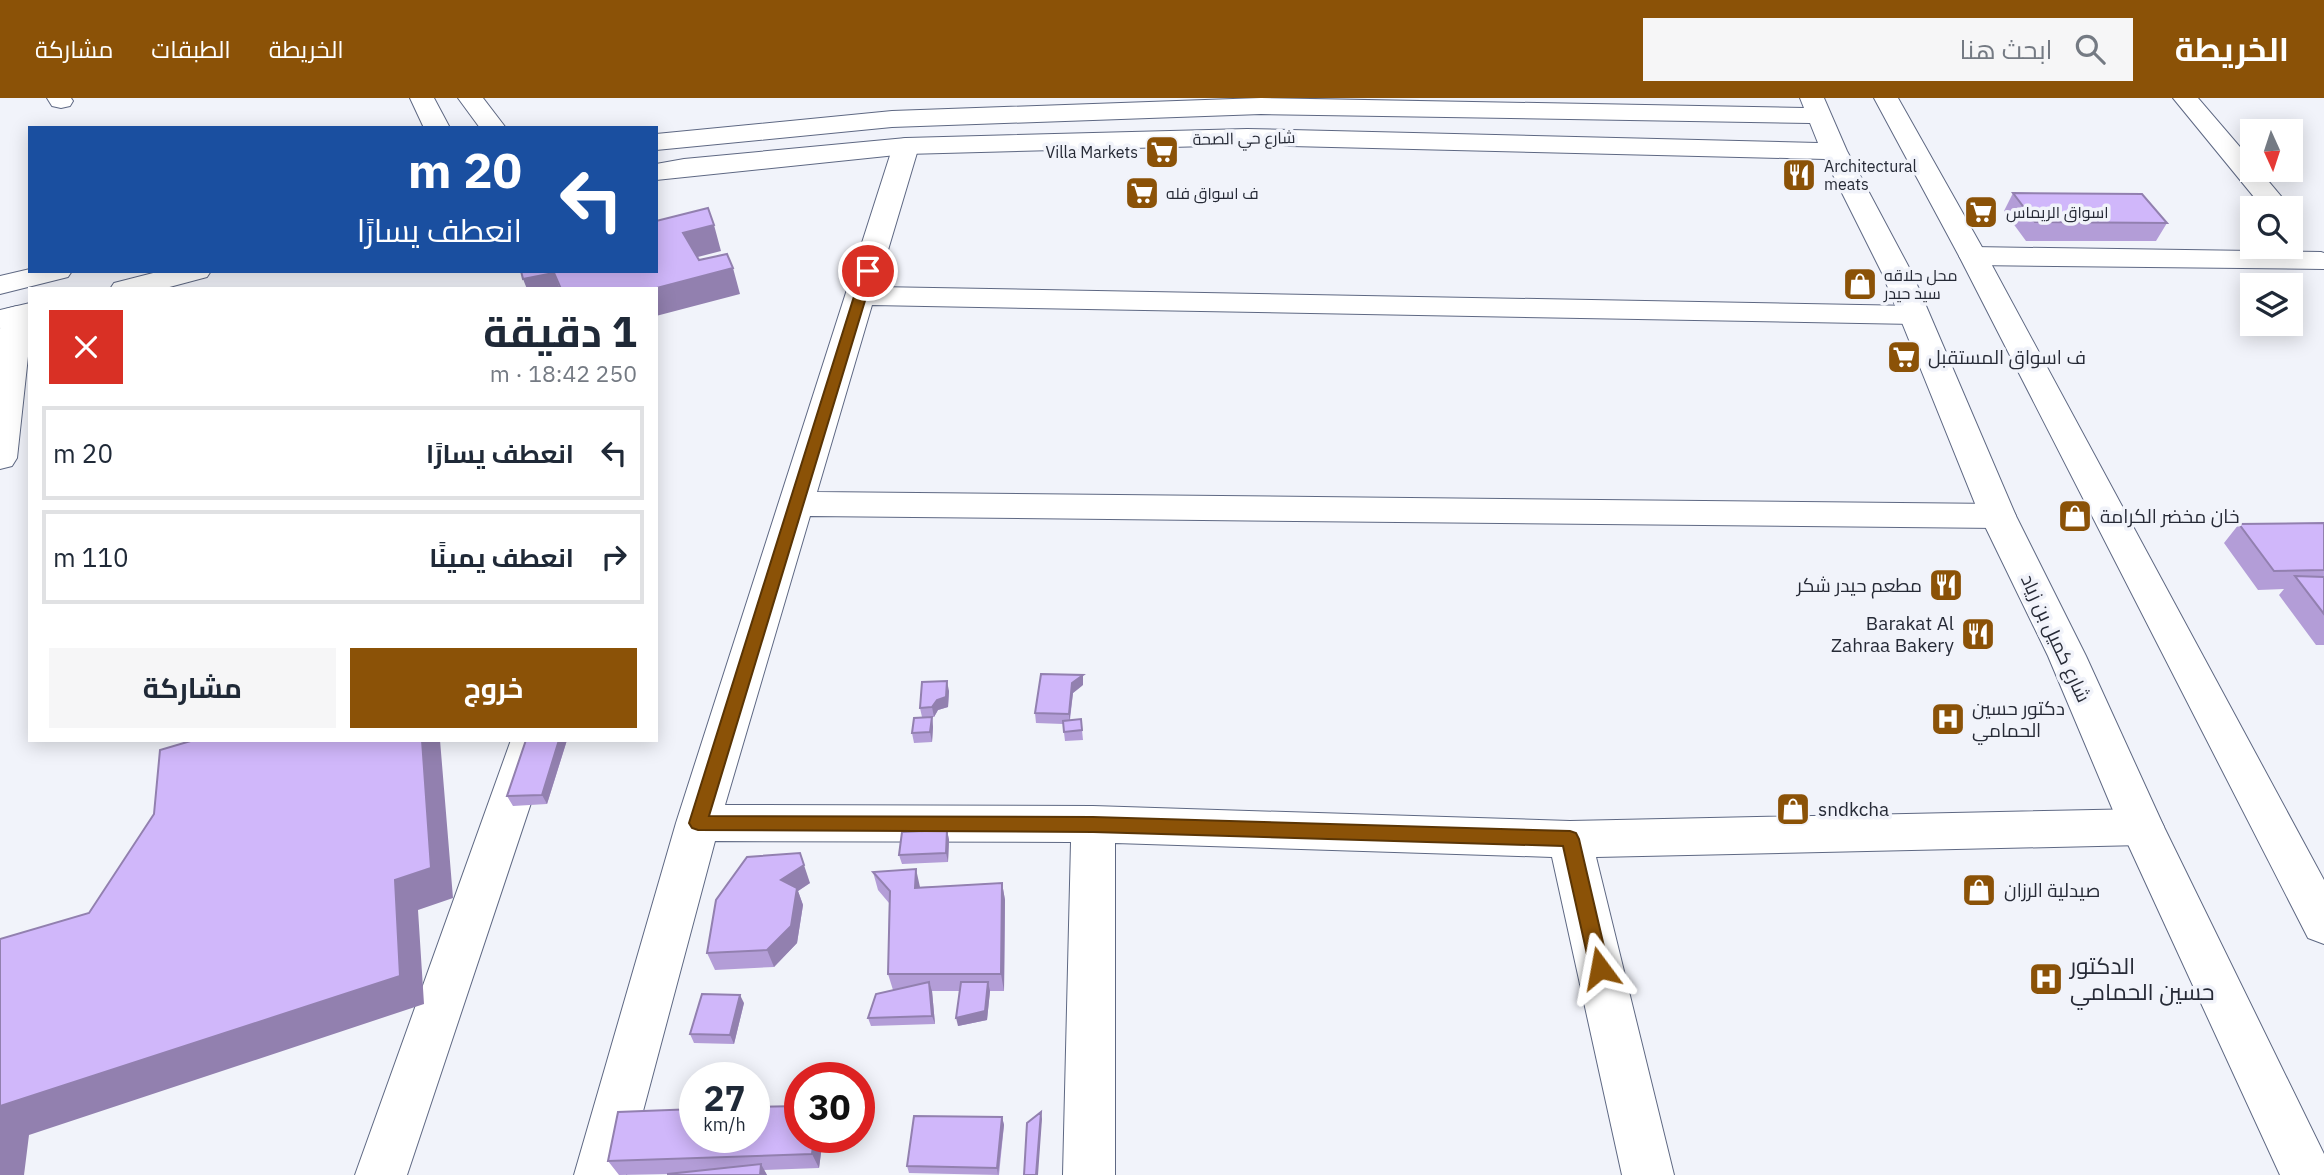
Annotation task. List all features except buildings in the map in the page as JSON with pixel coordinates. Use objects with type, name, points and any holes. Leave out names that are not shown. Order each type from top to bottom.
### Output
[{"type":"main road","points":[[422,98],[436,126]]},
{"type":"main road","points":[[470,98],[491,126]]},
{"type":"main road","points":[[1886,98],[1973,256],[2324,924]]},
{"type":"main road","points":[[2185,98],[2267,196]]},
{"type":"main road","name":"شارع حي الصحة","points":[[658,142],[892,119],[1261,106],[1441,103],[1816,107]]},
{"type":"main road","points":[[1247,136],[1273,131],[1279,124],[1279,117],[1261,106]]},
{"type":"main road","points":[[1349,138],[1328,129],[1324,117],[1329,111],[1350,106]]},
{"type":"main road","name":"شارع كميل بن زياد","points":[[1816,107],[1834,151],[1897,273],[1998,516],[2067,656],[2142,827],[2307,1175]]},
{"type":"main road","name":"شارع حي الصحة","points":[[658,172],[906,146],[1247,136],[1834,151]]},
{"type":"main road","points":[[600,1175],[698,823],[906,146]]},
{"type":"main road","points":[[2303,240],[2322,262]]},
{"type":"main road","points":[[1973,256],[2322,262]]},
{"type":"main road","points":[[0,285],[50,273]]},
{"type":"main road","points":[[133,287],[189,273]]},
{"type":"main road","points":[[860,296],[1914,316]]},
{"type":"main road","points":[[0,458],[16,315]]},
{"type":"main road","points":[[794,504],[1998,516]]},
{"type":"main road","points":[[381,1175],[531,742]]},
{"type":"main road","points":[[698,823],[1093,824],[1570,839],[2142,827]]},
{"type":"main road","points":[[1089,1175],[1093,824]]},
{"type":"main road","points":[[1570,839],[1648,1175]]},
{"type":"place","name":"Villa Markets","points":[[1162,152]]},
{"type":"place","name":"Architectural meats","points":[[1799,175]]},
{"type":"place","name":"ف اسواق فله","points":[[1142,193]]},
{"type":"place","name":"اسواق الريماس","points":[[1981,212]]},
{"type":"place","name":"محل حلاقه سيد حيدر","points":[[1860,284]]},
{"type":"place","name":"ف اسواق المستقبل","points":[[1904,357]]},
{"type":"place","name":"خان مخضر الكرامة","points":[[2075,516]]},
{"type":"place","name":"مطعم حيدر شكر","points":[[1946,585]]},
{"type":"place","name":"Barakat Al Zahraa Bakery","points":[[1978,634]]},
{"type":"place","name":"دكتور حسين الحمامي","points":[[1948,719]]},
{"type":"place","name":"sndkcha","points":[[1793,809]]},
{"type":"place","name":"صيدلية الرزان","points":[[1979,890]]},
{"type":"place","name":"الدكتور حسين الحمامي","points":[[2046,979]]},
{"type":"route","points":[[868,271],[794,504],[698,823],[1093,824],[1570,839],[1600,968]]}]
